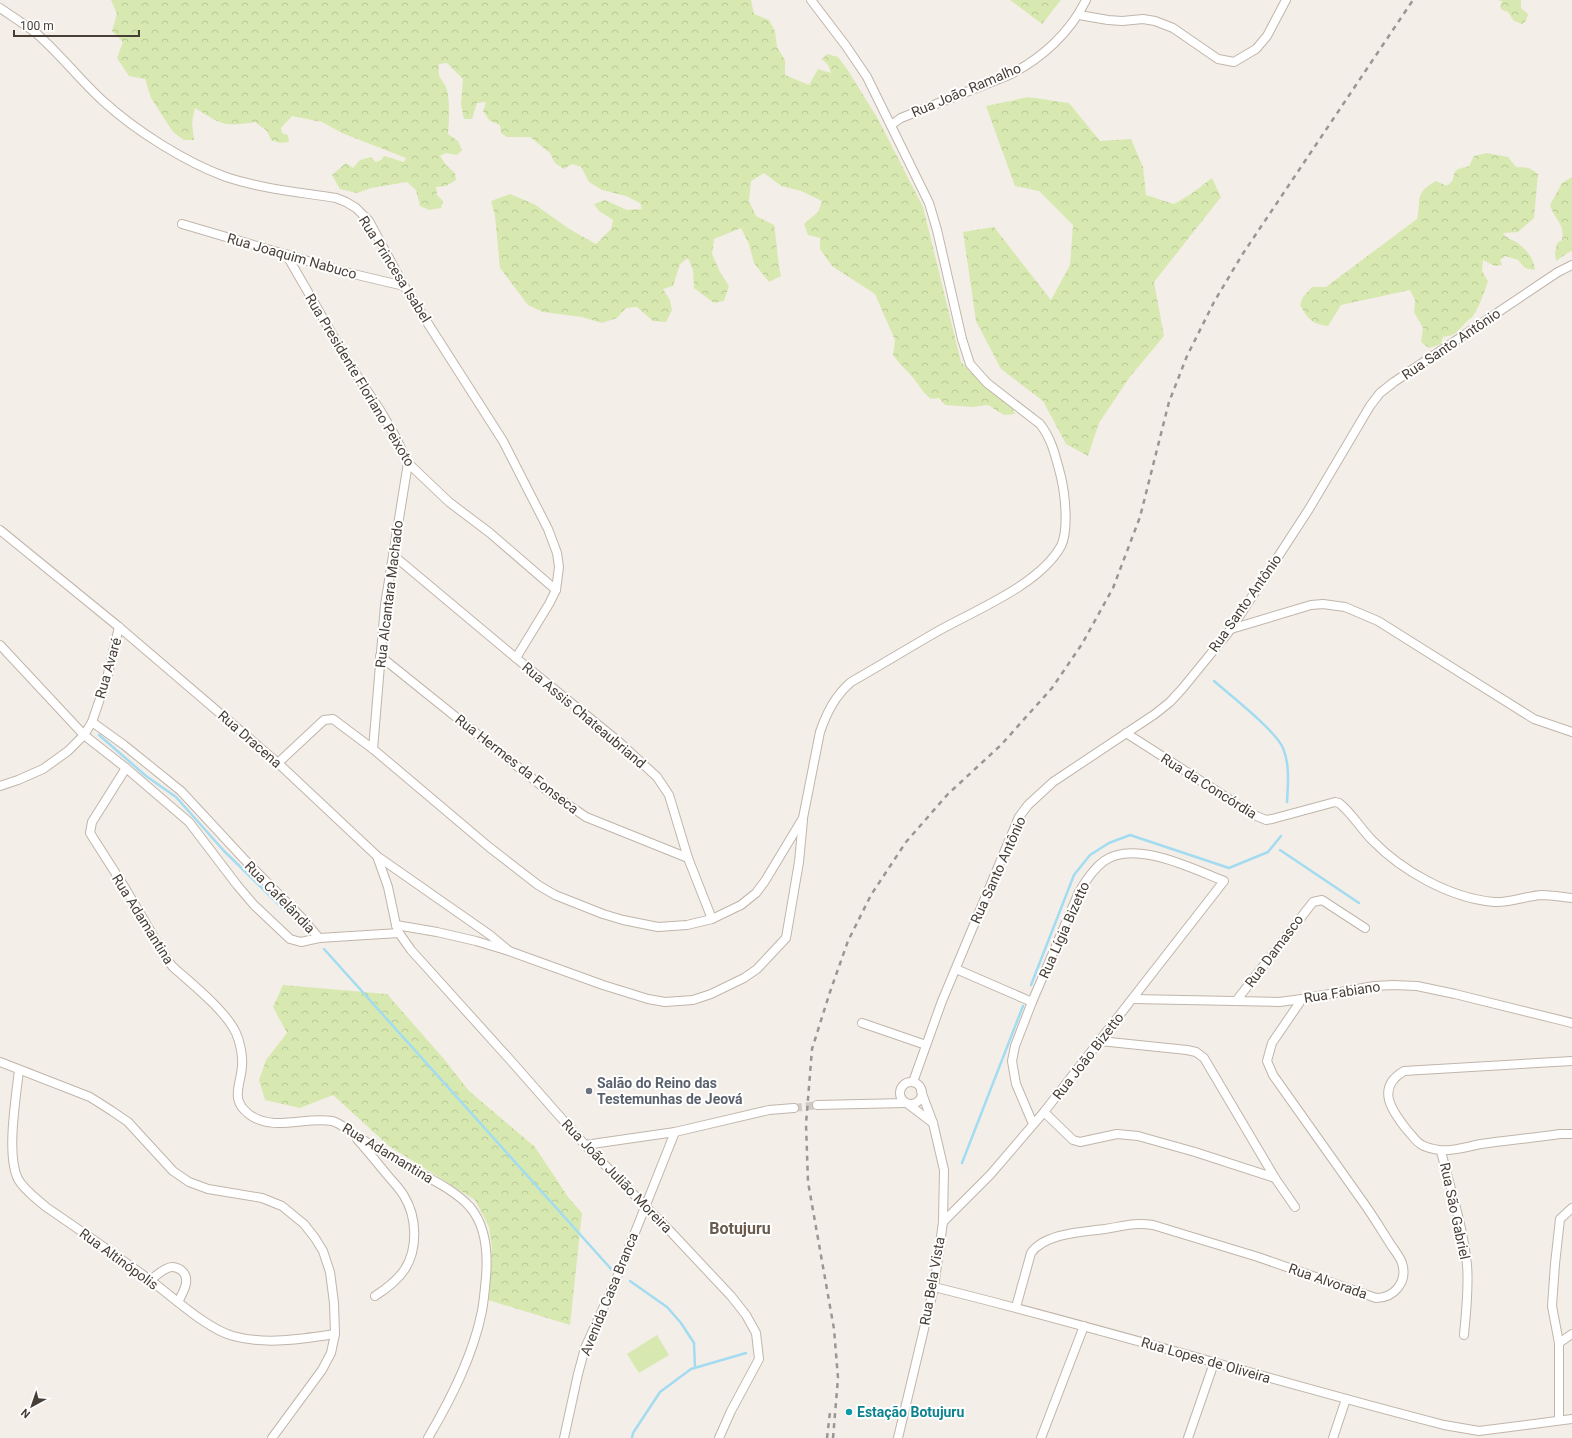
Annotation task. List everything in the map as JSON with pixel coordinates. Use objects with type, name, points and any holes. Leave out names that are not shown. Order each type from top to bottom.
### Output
[{"type":"street","points":[[396,925],[437,932],[509,951],[603,985],[648,999],[665,1002],[682,1002],[693,1000],[711,994],[744,978],[757,969],[786,938],[799,862],[803,818],[820,732],[828,710],[839,694],[851,682],[917,643],[1023,585],[1042,570],[1062,544],[1064,536],[1064,488],[1052,446],[1045,430],[1040,424],[987,383],[970,364],[962,339],[937,230],[929,203],[867,77],[846,46],[811,0]]},
{"type":"street","name":"Rua João Ramalho","points":[[891,124],[901,118],[1023,68],[1047,50],[1079,15],[1086,0]]},
{"type":"street","points":[[1079,15],[1108,20],[1122,21],[1143,19],[1155,21],[1173,28],[1218,59],[1234,62],[1256,49],[1267,36],[1286,0]]},
{"type":"street","name":"Rua Princesa Isabel","points":[[0,8],[37,35],[104,102],[162,145],[185,159],[227,177],[268,188],[336,198],[346,202],[363,214],[374,230],[404,286],[499,435],[525,481],[548,529],[556,553],[558,566],[556,590],[516,658]]},
{"type":"street","name":"Rua Joaquim Nabuco","points":[[182,224],[345,272],[404,286]]},
{"type":"street","name":"Rua Presidente Floriano Peixoto","points":[[286,254],[350,364],[380,410],[408,463],[448,502],[490,533],[556,590]]},
{"type":"street","name":"Rua Santo Antônio","points":[[913,1082],[942,1001],[1019,817],[1028,805],[1053,782],[1155,714],[1174,698],[1231,629],[1308,509],[1370,406],[1380,394],[1409,371],[1558,272],[1572,265]]},
{"type":"street","name":"Rua Alcantara Machado","points":[[373,749],[385,606],[408,463]]},
{"type":"street","name":"Rua Avaré","points":[[0,530],[120,627],[107,678],[92,722],[84,736],[63,755],[43,769],[0,786]]},
{"type":"street","name":"Rua Assis Chateaubriand","points":[[394,555],[516,658],[618,741],[657,777],[669,796],[688,858],[712,919]]},
{"type":"street","points":[[1231,629],[1311,605],[1334,605],[1345,607],[1378,621],[1534,719],[1572,732]]},
{"type":"street","name":"Rua Dracena","points":[[120,627],[278,763],[377,856],[490,935],[509,951]]},
{"type":"street","name":"Rua Cafelândia","points":[[0,645],[84,736],[183,815],[193,826],[237,886],[286,936],[293,941],[301,942],[319,938],[302,918],[244,859],[181,791],[124,745],[92,722]]},
{"type":"street","name":"Rua Hermes da Fonseca","points":[[380,656],[548,791],[576,811],[598,823],[688,858]]},
{"type":"street","points":[[278,763],[324,720],[330,718],[337,721],[373,749],[530,880],[555,895],[603,914],[623,920],[658,927],[687,925],[712,919],[741,905],[756,892],[765,881],[803,818]]},
{"type":"street","name":"Rua da Concórdia","points":[[1126,733],[1254,815],[1266,820],[1289,816],[1334,802],[1339,803],[1370,838],[1393,857],[1432,883],[1457,894],[1475,899],[1504,902],[1542,895],[1572,898]]},
{"type":"street","name":"Rua Adamantina","points":[[126,768],[92,822],[90,833],[125,888],[168,961],[210,1001],[231,1024],[236,1033],[241,1050],[242,1065],[237,1095],[240,1104],[248,1114],[260,1120],[282,1123],[320,1120],[334,1121],[354,1135],[438,1183],[469,1207],[479,1221],[484,1237],[487,1257],[482,1309],[474,1342],[452,1394],[428,1438]]},
{"type":"street","name":"Rua Lígia Bizetto","points":[[1033,1124],[1016,1084],[1012,1061],[1015,1046],[1079,892],[1094,869],[1105,860],[1119,854],[1134,852],[1152,855],[1224,881]]},
{"type":"street","name":"Rua Dracena","points":[[377,856],[388,887],[399,933]]},
{"type":"street","name":"Rua João Bizetto","points":[[943,1222],[990,1175],[1044,1112],[1224,881]]},
{"type":"street","name":"Rua Damasco","points":[[1236,1001],[1313,902],[1322,900],[1365,928]]},
{"type":"street","points":[[319,938],[399,933]]},
{"type":"street","name":"Rua João Julião Moreira","points":[[399,933],[411,950],[585,1145],[645,1205],[731,1296],[746,1315],[756,1333],[759,1360],[731,1411],[719,1438]]},
{"type":"street","points":[[956,969],[1032,1002]]},
{"type":"street","name":"Rua Fabiano","points":[[1133,999],[1279,1002],[1374,986],[1417,986],[1572,1023]]},
{"type":"street","name":"Rua Alvorada","points":[[1016,1307],[1031,1253],[1035,1247],[1047,1240],[1063,1235],[1132,1223],[1153,1225],[1258,1257],[1376,1298],[1388,1296],[1398,1288],[1404,1276],[1402,1262],[1374,1218],[1273,1075],[1267,1061],[1272,1042],[1302,999]]},
{"type":"street","points":[[862,1023],[926,1045]]},
{"type":"street","points":[[1100,1041],[1187,1050],[1196,1052],[1204,1058],[1275,1178],[1295,1207]]},
{"type":"street","name":"Rua São Gabriel","points":[[1464,1335],[1467,1302],[1467,1264],[1463,1240],[1441,1151],[1428,1148],[1418,1143],[1391,1107],[1388,1092],[1398,1074],[1404,1071],[1572,1061]]},
{"type":"street","points":[[0,1062],[90,1097],[112,1110],[128,1122],[173,1172],[189,1182],[208,1188],[262,1198],[282,1206],[304,1224],[316,1238],[323,1251],[330,1272],[334,1303],[335,1334],[331,1353],[322,1370],[272,1438]]},
{"type":"street","name":"Rua Altinópolis","points":[[19,1070],[12,1146],[13,1166],[18,1180],[30,1194],[214,1328],[245,1339],[263,1340],[298,1339],[335,1334]]},
{"type":"street","points":[[913,1082],[909,1082],[902,1086],[900,1097],[933,1123]]},
{"type":"street","name":"Rua Bela Vista","points":[[898,1438],[934,1287],[943,1222],[944,1170],[933,1123],[921,1091],[918,1085],[913,1082]]},
{"type":"street","points":[[817,1105],[916,1103],[922,1094],[921,1091]]},
{"type":"street","points":[[874,1103],[900,1094]]},
{"type":"street","points":[[585,1145],[675,1132],[769,1110],[794,1108]]},
{"type":"street","points":[[1044,1112],[1073,1140],[1080,1142],[1117,1134],[1128,1134],[1196,1152],[1275,1178]]},
{"type":"street","name":"Avenida Casa Branca","points":[[564,1438],[585,1348],[616,1280],[675,1132]]},
{"type":"street","points":[[1441,1151],[1483,1144],[1572,1134]]},
{"type":"street","points":[[354,1135],[404,1195],[411,1208],[414,1223],[412,1253],[404,1271],[391,1285],[375,1296]]},
{"type":"street","points":[[1559,1420],[1559,1343],[1552,1306],[1556,1249],[1560,1219],[1572,1208]]},
{"type":"street","points":[[150,1280],[167,1268],[178,1268],[183,1272],[186,1285],[178,1302]]},
{"type":"street","name":"Rua Lopes de Oliveira","points":[[934,1287],[1016,1307],[1214,1363],[1478,1434],[1572,1419]]},
{"type":"street","points":[[1041,1438],[1084,1326]]},
{"type":"street","points":[[1559,1343],[1572,1334]]},
{"type":"street","points":[[1188,1438],[1214,1363]]},
{"type":"street","points":[[1333,1438],[1346,1399]]},
{"type":"green space","points":[[111,0],[751,0],[754,14],[769,20],[775,31],[777,47],[785,60],[785,75],[809,85],[818,69],[831,73],[828,65],[822,59],[827,54],[838,57],[847,69],[878,119],[923,207],[961,362],[988,389],[1010,405],[1015,414],[1004,415],[988,405],[973,407],[945,405],[939,398],[931,399],[893,355],[895,340],[875,294],[832,266],[820,249],[820,238],[808,235],[804,224],[818,212],[822,201],[801,191],[781,186],[764,173],[751,181],[749,201],[756,216],[774,225],[781,276],[769,282],[754,263],[749,244],[741,228],[714,239],[712,254],[720,272],[729,286],[724,301],[714,303],[694,288],[693,270],[688,258],[680,264],[673,286],[663,289],[670,300],[672,310],[666,322],[653,321],[637,307],[626,308],[617,318],[602,323],[582,317],[543,312],[528,305],[500,268],[495,216],[491,201],[510,194],[534,204],[571,230],[596,244],[611,229],[613,220],[599,211],[594,204],[605,200],[627,210],[642,209],[640,203],[626,196],[602,190],[589,182],[581,167],[572,164],[564,169],[555,163],[550,153],[530,137],[507,137],[501,133],[500,125],[490,121],[483,111],[486,102],[477,103],[472,119],[464,119],[461,105],[463,79],[447,63],[439,64],[439,73],[448,95],[448,134],[458,141],[462,150],[457,155],[446,153],[440,156],[446,165],[455,173],[456,180],[446,186],[436,187],[437,195],[443,201],[441,208],[429,210],[420,206],[416,190],[407,182],[371,188],[357,193],[340,189],[332,175],[346,163],[353,168],[360,160],[371,157],[376,162],[381,160],[384,156],[404,162],[406,158],[342,133],[322,122],[292,116],[281,128],[282,133],[288,135],[289,142],[280,143],[271,140],[267,131],[255,122],[236,124],[224,123],[211,118],[195,108],[192,122],[194,140],[184,140],[173,132],[151,98],[145,79],[129,76],[117,58],[123,42],[112,31],[117,14]]},
{"type":"green space","points":[[1010,0],[1061,0],[1042,24]]},
{"type":"green space","points":[[1497,0],[1521,0],[1521,8],[1528,14],[1526,21],[1522,24],[1514,21],[1508,12],[1502,10],[1500,7],[1502,1]]},
{"type":"green space","points":[[1028,97],[1069,103],[1100,141],[1131,139],[1143,167],[1146,195],[1174,204],[1191,194],[1212,178],[1221,197],[1154,282],[1164,336],[1129,378],[1099,423],[1088,456],[1066,444],[1043,401],[1001,369],[976,321],[963,232],[994,227],[1051,300],[1070,265],[1073,225],[1039,191],[1015,186],[986,106]]},
{"type":"green space","points":[[1487,153],[1508,157],[1516,167],[1529,168],[1538,174],[1534,218],[1518,232],[1503,233],[1526,251],[1533,262],[1535,270],[1525,268],[1518,260],[1505,256],[1500,260],[1502,265],[1495,266],[1483,260],[1482,271],[1488,281],[1482,299],[1472,317],[1456,332],[1443,337],[1441,344],[1429,348],[1421,342],[1423,328],[1414,312],[1415,300],[1410,290],[1341,305],[1328,326],[1318,324],[1308,317],[1300,305],[1303,297],[1312,287],[1326,287],[1417,219],[1420,197],[1424,190],[1436,181],[1447,186],[1453,180],[1456,171],[1469,166],[1474,156]]},
{"type":"green space","points":[[1572,177],[1572,251],[1556,261],[1555,253],[1557,243],[1562,240],[1563,234],[1561,226],[1550,205],[1562,183]]},
{"type":"green space","points":[[283,985],[387,994],[444,1059],[469,1091],[535,1147],[568,1197],[582,1213],[570,1325],[485,1299],[492,1249],[489,1227],[475,1200],[389,1146],[333,1095],[300,1108],[265,1100],[259,1080],[266,1060],[287,1033],[273,1007]]},
{"type":"green space","points":[[657,1335],[669,1355],[639,1373],[627,1354]]},
{"type":"waterway","points":[[1214,681],[1262,723],[1283,748],[1288,768],[1287,802]]},
{"type":"waterway","points":[[99,735],[146,776],[176,797],[224,851],[307,932]]},
{"type":"waterway","points":[[1031,985],[1074,875],[1090,855],[1109,843],[1130,835],[1229,868],[1268,852],[1281,836]]},
{"type":"waterway","points":[[1280,850],[1359,903]]},
{"type":"waterway","points":[[324,949],[612,1270]]},
{"type":"waterway","points":[[962,1163],[1023,1006]]},
{"type":"waterway","points":[[630,1281],[667,1307],[681,1323],[694,1343],[695,1368]]},
{"type":"waterway","points":[[632,1438],[633,1433],[660,1392],[691,1369],[746,1353]]},
{"type":"tunnel","points":[[794,1108],[817,1105]]},
{"type":"railway","points":[[833,1438],[838,1378],[834,1329],[808,1182],[806,1124],[812,1049],[848,941],[871,895],[906,842],[948,794],[1001,745],[1052,688],[1082,644],[1113,588],[1140,517],[1169,402],[1187,356],[1214,302],[1242,255],[1413,0]]},
{"type":"railway","points":[[827,1438],[830,1412]]},
{"type":"place","name":"Salão do Reino das Testemunhas de Jeová","points":[[589,1091]]},
{"type":"place","name":"Estação Botujuru","points":[[849,1412]]},
{"type":"district","name":"Botujuru","points":[[740,1228]]}]
